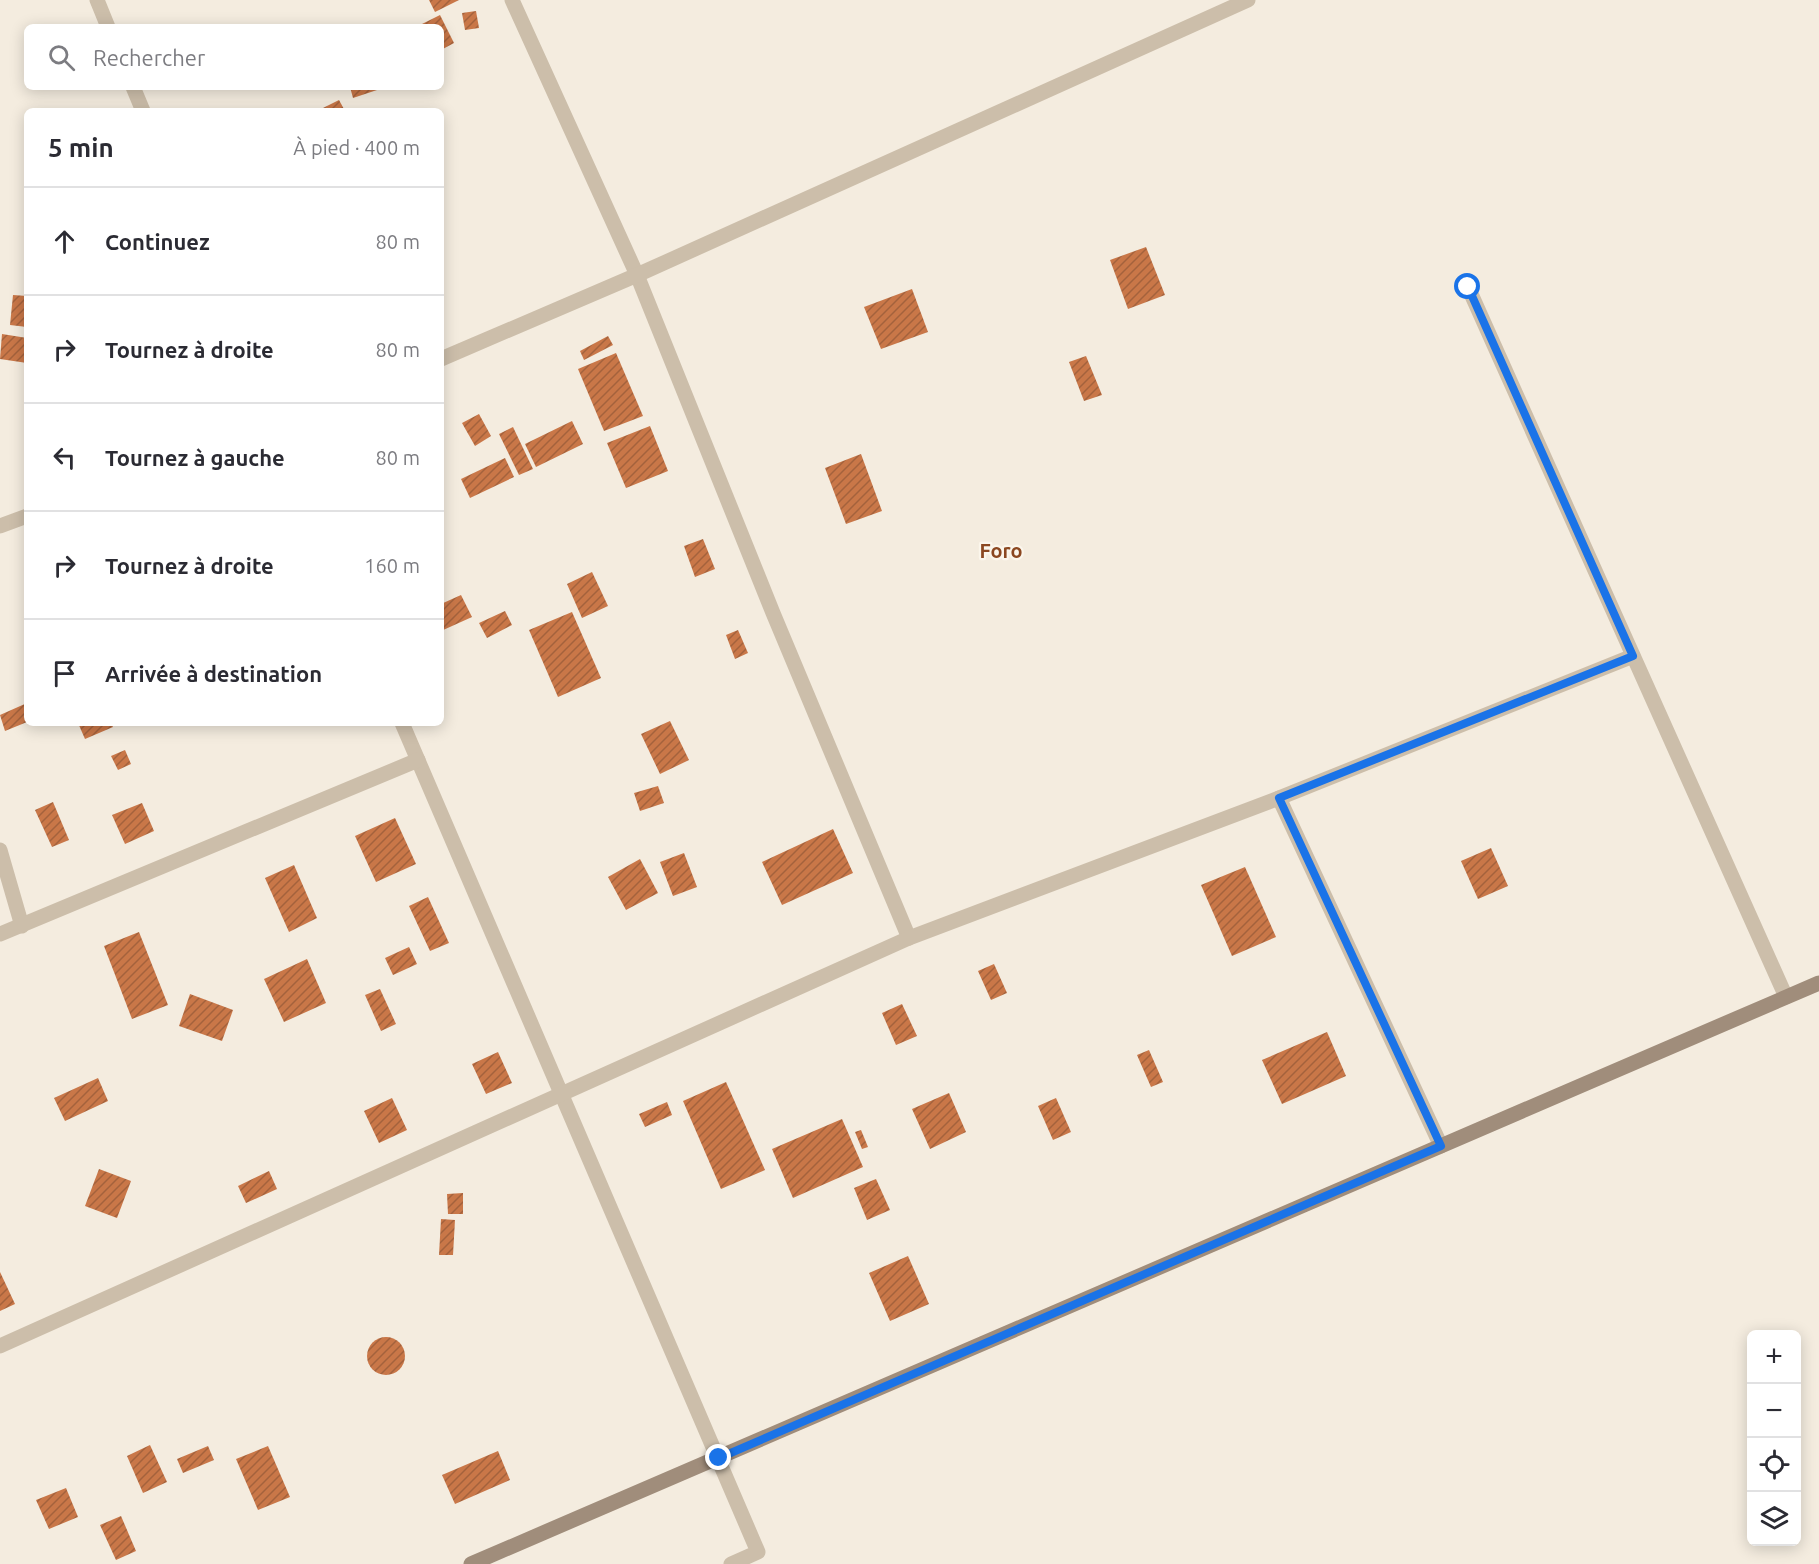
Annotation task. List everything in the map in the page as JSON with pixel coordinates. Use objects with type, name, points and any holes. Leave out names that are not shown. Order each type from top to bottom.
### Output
[{"type":"street","points":[[97,0],[107,24]]},
{"type":"street","points":[[512,0],[637,275],[773,613],[909,938]]},
{"type":"street","points":[[444,358],[637,275],[1248,0]]},
{"type":"street","points":[[134,90],[142,108]]},
{"type":"street","points":[[1468,287],[1786,997]]},
{"type":"street","points":[[0,526],[24,517]]},
{"type":"street","points":[[0,1346],[909,938],[1279,798],[1633,656]]},
{"type":"street","points":[[403,726],[758,1552],[731,1564]]},
{"type":"street","points":[[0,933],[22,926],[418,760]]},
{"type":"street","points":[[1279,798],[1441,1146]]},
{"type":"street","points":[[0,850],[22,926]]},
{"type":"street","points":[[471,1564],[1819,983]]},
{"type":"building","points":[[429,0],[459,0],[435,12]]},
{"type":"building","points":[[476,11],[479,28],[465,30],[462,13]]},
{"type":"building","points":[[440,15],[454,43],[444,48],[444,24],[422,24]]},
{"type":"building","points":[[351,90],[377,90],[353,98]]},
{"type":"building","points":[[339,100],[343,108],[323,108]]},
{"type":"building","points":[[1146,247],[1165,295],[1128,309],[1110,260]]},
{"type":"building","points":[[912,289],[928,332],[881,349],[864,307]]},
{"type":"building","points":[[13,295],[24,296],[24,327],[10,325]]},
{"type":"building","points":[[2,334],[24,338],[24,363],[0,359]]},
{"type":"building","points":[[608,336],[613,345],[584,360],[580,351]]},
{"type":"building","points":[[616,353],[643,416],[604,431],[578,369]]},
{"type":"building","points":[[1086,356],[1102,395],[1084,401],[1069,362]]},
{"type":"building","points":[[479,414],[491,436],[475,446],[462,423]]},
{"type":"building","points":[[572,421],[583,444],[536,467],[525,444]]},
{"type":"building","points":[[650,426],[668,471],[626,488],[607,443]]},
{"type":"building","points":[[513,427],[533,469],[519,475],[499,434]]},
{"type":"building","points":[[861,454],[882,511],[846,524],[825,468]]},
{"type":"building","points":[[505,458],[514,477],[470,498],[461,479]]},
{"type":"building","points":[[703,539],[715,569],[695,577],[684,546]]},
{"type":"building","points":[[592,572],[608,606],[582,618],[567,584]]},
{"type":"building","points":[[461,595],[472,617],[444,630],[444,603]]},
{"type":"building","points":[[505,611],[512,625],[487,638],[479,623]]},
{"type":"building","points":[[572,612],[601,678],[558,697],[529,630]]},
{"type":"building","points":[[738,630],[748,653],[735,659],[726,635]]},
{"type":"building","points":[[24,704],[24,723],[5,731],[0,715]]},
{"type":"building","points":[[670,721],[689,760],[660,774],[641,734]]},
{"type":"building","points":[[79,726],[113,727],[85,739]]},
{"type":"building","points":[[125,750],[131,764],[118,770],[111,756]]},
{"type":"building","points":[[658,786],[664,803],[640,811],[634,793]]},
{"type":"building","points":[[53,802],[69,840],[52,847],[35,810]]},
{"type":"building","points":[[142,803],[154,831],[125,844],[112,815]]},
{"type":"building","points":[[395,818],[416,864],[376,882],[355,836]]},
{"type":"building","points":[[833,829],[853,873],[782,905],[762,862]]},
{"type":"building","points":[[1491,848],[1508,886],[1478,899],[1461,861]]},
{"type":"building","points":[[684,853],[697,887],[673,896],[660,862]]},
{"type":"building","points":[[640,859],[658,893],[626,910],[608,877]]},
{"type":"building","points":[[294,865],[317,918],[289,932],[265,878]]},
{"type":"building","points":[[1245,867],[1276,937],[1232,956],[1201,885]]},
{"type":"building","points":[[428,897],[449,943],[430,951],[409,906]]},
{"type":"building","points":[[139,932],[168,1005],[132,1019],[104,946]]},
{"type":"building","points":[[409,947],[417,964],[393,975],[385,958]]},
{"type":"building","points":[[307,959],[326,1003],[284,1022],[264,979]]},
{"type":"building","points":[[994,964],[1007,993],[991,1000],[978,971]]},
{"type":"building","points":[[380,989],[396,1024],[381,1031],[365,995]]},
{"type":"building","points":[[190,994],[233,1010],[222,1041],[179,1026]]},
{"type":"building","points":[[902,1004],[917,1036],[896,1045],[882,1013]]},
{"type":"building","points":[[1327,1032],[1346,1076],[1282,1104],[1262,1060]]},
{"type":"building","points":[[1149,1050],[1163,1082],[1151,1087],[1137,1055]]},
{"type":"building","points":[[498,1052],[512,1083],[486,1094],[472,1064]]},
{"type":"building","points":[[98,1078],[108,1101],[65,1121],[54,1098]]},
{"type":"building","points":[[726,1082],[765,1170],[721,1189],[683,1101]]},
{"type":"building","points":[[949,1093],[966,1132],[930,1149],[912,1109]]},
{"type":"building","points":[[392,1098],[407,1130],[379,1143],[364,1111]]},
{"type":"building","points":[[1056,1098],[1071,1132],[1053,1140],[1038,1106]]},
{"type":"building","points":[[667,1102],[672,1115],[645,1127],[639,1114]]},
{"type":"building","points":[[842,1119],[863,1167],[793,1198],[772,1149]]},
{"type":"building","points":[[861,1130],[868,1147],[862,1149],[855,1132]]},
{"type":"building","points":[[99,1169],[131,1181],[117,1218],[85,1206]]},
{"type":"building","points":[[269,1171],[277,1189],[246,1203],[238,1186]]},
{"type":"building","points":[[876,1179],[890,1210],[867,1220],[854,1188]]},
{"type":"building","points":[[463,1193],[463,1214],[448,1214],[447,1194]]},
{"type":"building","points":[[441,1219],[455,1220],[453,1255],[439,1255]]},
{"type":"building","points":[[908,1256],[929,1304],[890,1321],[869,1273]]},
{"type":"building","points":[[0,1272],[15,1304],[0,1311]]},
{"type":"building","points":[[386,1337],[399,1343],[405,1356],[399,1369],[386,1375],[373,1369],[367,1356],[373,1343]]},
{"type":"building","points":[[150,1445],[167,1482],[143,1493],[127,1456]]},
{"type":"building","points":[[208,1446],[214,1460],[183,1473],[177,1459]]},
{"type":"building","points":[[268,1446],[290,1497],[258,1510],[236,1459]]},
{"type":"building","points":[[498,1451],[510,1480],[455,1504],[442,1475]]},
{"type":"building","points":[[66,1488],[78,1517],[49,1529],[36,1500]]},
{"type":"building","points":[[121,1516],[136,1551],[116,1560],[100,1525]]},
{"type":"district","name":"Foro","points":[[1001,550]]},
{"type":"route","points":[[719,1458],[1441,1146],[1279,798],[1633,656],[1468,287]]}]
